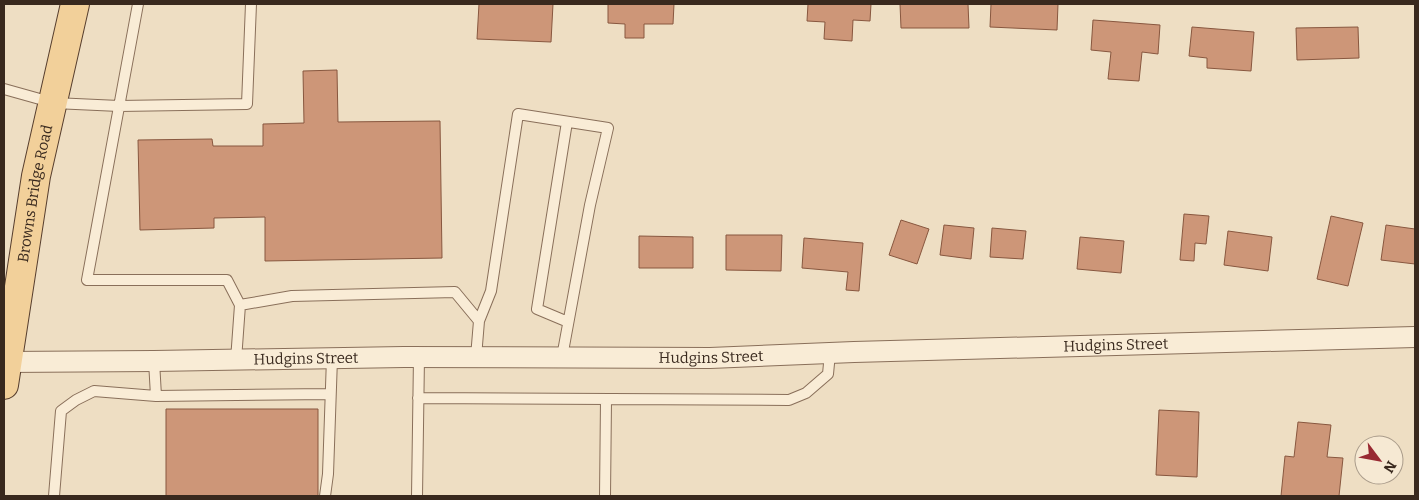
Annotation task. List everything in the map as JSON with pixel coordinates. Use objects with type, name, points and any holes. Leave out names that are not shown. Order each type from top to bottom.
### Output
[{"type":"main road","name":"Browns Bridge Road","points":[[5,373],[36,176],[75,4]]},
{"type":"street","name":"Hudgins Street","points":[[5,373],[154,361],[419,357],[710,358],[1310,338],[1415,337]]},
{"type":"lane","points":[[138,4],[87,280],[227,280],[240,305],[236,360]]},
{"type":"lane","points":[[4,89],[54,103],[120,106],[247,104],[251,4]]},
{"type":"lane","points":[[476,357],[480,321],[491,291],[518,114],[608,128],[590,205],[562,357]]},
{"type":"lane","points":[[567,122],[538,309],[568,322]]},
{"type":"lane","points":[[240,305],[292,296],[455,292],[480,321]]},
{"type":"lane","points":[[418,398],[789,400],[806,393],[828,374],[830,353]]},
{"type":"lane","points":[[417,496],[419,357]]},
{"type":"lane","points":[[325,496],[328,474],[332,358]]},
{"type":"lane","points":[[154,361],[156,396]]},
{"type":"lane","points":[[54,496],[61,411],[76,400],[94,391],[156,396],[330,394]]},
{"type":"lane","points":[[605,496],[606,400]]},
{"type":"building","points":[[479,4],[553,4],[551,42],[477,39]]},
{"type":"building","points":[[608,4],[674,4],[673,24],[644,24],[644,38],[625,38],[625,24],[608,23]]},
{"type":"building","points":[[808,4],[871,4],[870,21],[853,20],[852,41],[824,39],[825,22],[807,21]]},
{"type":"building","points":[[900,4],[968,4],[969,28],[901,28]]},
{"type":"building","points":[[991,4],[1058,4],[1057,30],[990,27]]},
{"type":"building","points":[[1093,20],[1160,25],[1158,54],[1142,52],[1139,81],[1108,79],[1111,52],[1091,50]]},
{"type":"building","points":[[1192,27],[1254,32],[1251,71],[1207,68],[1207,58],[1189,56]]},
{"type":"building","points":[[1358,27],[1359,58],[1297,60],[1296,28]]},
{"type":"building","points":[[337,70],[338,122],[440,121],[442,258],[265,261],[265,217],[214,218],[214,228],[140,230],[138,140],[212,139],[213,146],[263,146],[263,124],[304,123],[303,71]]},
{"type":"building","points":[[1184,214],[1209,216],[1206,244],[1195,243],[1194,261],[1180,260]]},
{"type":"building","points":[[1331,216],[1363,223],[1348,286],[1317,279]]},
{"type":"building","points":[[901,220],[929,229],[917,264],[889,255]]},
{"type":"building","points":[[944,225],[974,228],[971,259],[940,255]]},
{"type":"building","points":[[1386,225],[1415,229],[1415,264],[1381,260]]},
{"type":"building","points":[[992,228],[1026,231],[1023,259],[990,257]]},
{"type":"building","points":[[1228,231],[1272,237],[1268,271],[1224,265]]},
{"type":"building","points":[[726,235],[782,235],[781,271],[726,270]]},
{"type":"building","points":[[639,236],[693,237],[693,268],[639,268]]},
{"type":"building","points":[[1080,237],[1124,241],[1121,273],[1077,269]]},
{"type":"building","points":[[804,238],[863,243],[859,291],[846,290],[848,272],[802,268]]},
{"type":"building","points":[[166,409],[318,409],[318,496],[166,496]]},
{"type":"building","points":[[1159,410],[1199,412],[1197,477],[1156,475]]},
{"type":"building","points":[[1298,422],[1331,425],[1327,457],[1343,458],[1339,496],[1281,496],[1285,456],[1294,457]]}]
